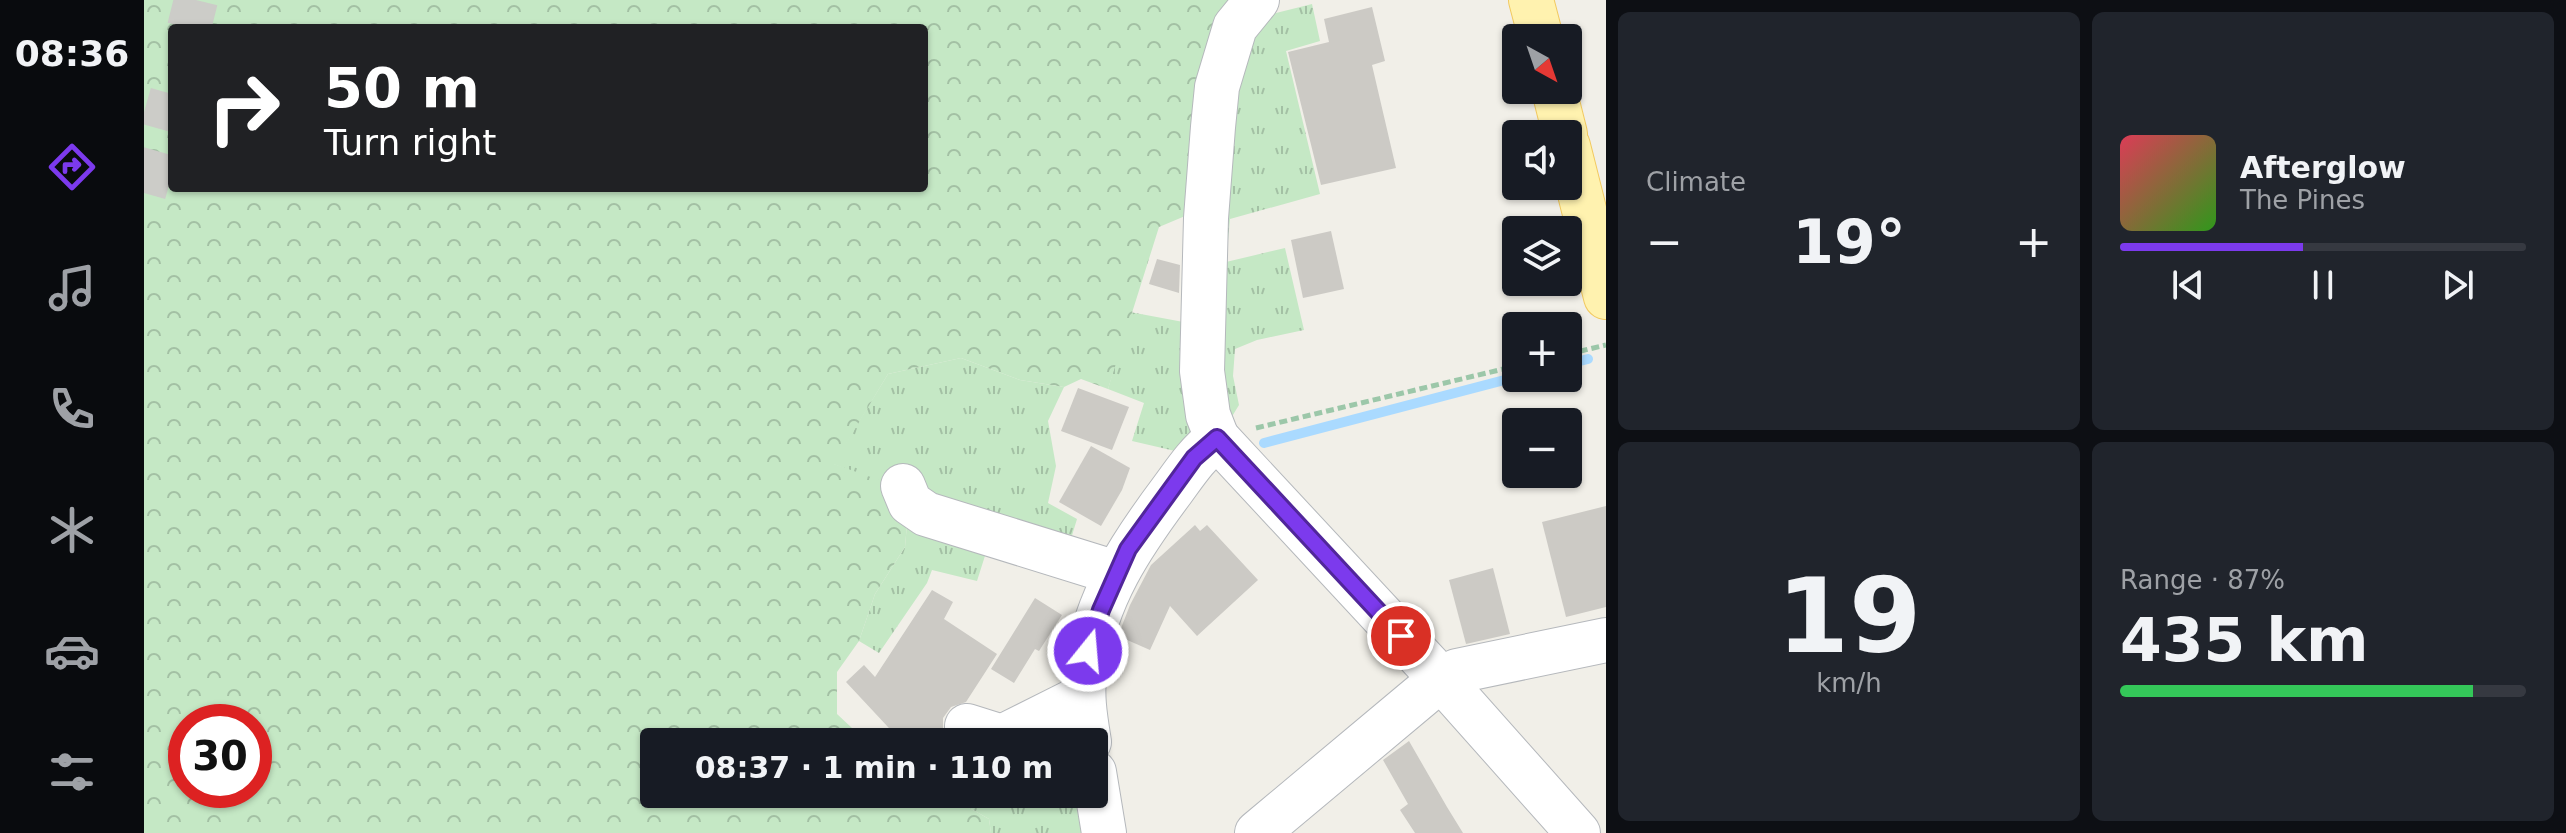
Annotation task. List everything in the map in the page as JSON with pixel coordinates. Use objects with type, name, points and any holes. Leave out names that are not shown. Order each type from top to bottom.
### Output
[{"type":"main road","points":[[1531,0],[1537,24]]},
{"type":"main road","points":[[1582,200],[1606,297]]},
{"type":"street","points":[[1257,0],[1235,27],[1217,87],[1206,218],[1202,371],[1208,415],[1217,438],[1441,679],[1578,833]]},
{"type":"street","points":[[1087,728],[1082,697],[1088,651],[1116,573],[1147,521],[1194,458],[1217,438]]},
{"type":"street","points":[[903,486],[910,503],[926,514],[1116,573]]},
{"type":"street","points":[[1257,833],[1441,679],[1457,671],[1606,640]]},
{"type":"street","points":[[967,726],[1002,737],[1082,697]]},
{"type":"street","points":[[1100,808],[1104,833]]},
{"type":"path","points":[[1582,351],[1606,345]]},
{"type":"path","points":[[1217,438],[1502,369]]},
{"type":"green space","points":[[144,0],[1241,0],[1197,211],[1159,227],[1108,389],[1081,379],[1064,387],[1020,380],[961,358],[888,374],[834,464],[896,486],[908,512],[905,547],[875,594],[859,641],[837,672],[837,714],[852,728],[640,728],[640,808],[970,808],[989,819],[991,833],[144,833]]},
{"type":"green space","points":[[1312,4],[1320,41],[1286,51],[1320,194],[1230,219],[1226,262],[1285,248],[1304,330],[1257,340],[1235,349],[1233,376],[1239,405],[1228,423],[1214,373],[1236,61],[1272,14]]},
{"type":"green space","points":[[1130,312],[1194,324],[1192,445],[1188,454],[1132,441],[1144,403],[1108,389]]},
{"type":"green space","points":[[961,358],[1020,380],[1064,387],[1048,421],[1056,466],[1048,503],[1077,519],[1067,552],[833,464],[888,374]]},
{"type":"green space","points":[[908,512],[990,540],[977,581],[932,570],[927,583],[879,653],[859,641],[875,594],[905,547]]},
{"type":"green space","points":[[970,808],[1082,808],[1086,833],[991,833],[989,819]]},
{"type":"building","points":[[1372,7],[1385,61],[1372,65],[1396,168],[1321,185],[1288,52],[1329,42],[1324,19]]},
{"type":"building","points":[[1331,231],[1344,289],[1303,298],[1291,240]]},
{"type":"building","points":[[1157,259],[1180,265],[1179,293],[1149,284]]},
{"type":"building","points":[[1078,388],[1129,407],[1112,450],[1061,431]]},
{"type":"building","points":[[1091,446],[1130,468],[1122,490],[1101,526],[1059,502]]},
{"type":"building","points":[[1606,506],[1606,607],[1566,617],[1542,522]]},
{"type":"building","points":[[1195,525],[1200,531],[1207,525],[1258,580],[1197,636],[1170,606],[1150,650],[1118,636],[1151,565]]},
{"type":"building","points":[[1493,568],[1510,634],[1466,644],[1449,580]]},
{"type":"building","points":[[932,590],[953,602],[944,619],[997,654],[966,702],[951,707],[943,718],[943,728],[889,728],[846,682],[864,665],[875,677]]},
{"type":"building","points":[[1035,598],[1062,615],[1039,651],[1035,649],[1014,683],[991,669]]},
{"type":"building","points":[[1409,741],[1463,833],[1415,833],[1400,810],[1408,804],[1383,760]]},
{"type":"waterway","points":[[1582,360],[1588,359]]},
{"type":"waterway","points":[[1264,443],[1502,381]]},
{"type":"tunnel","points":[[190,24],[196,0]]},
{"type":"tunnel","points":[[144,193],[168,108]]},
{"type":"route","points":[[1088,651],[1101,610],[1128,549],[1194,458],[1217,438],[1401,636]]}]
